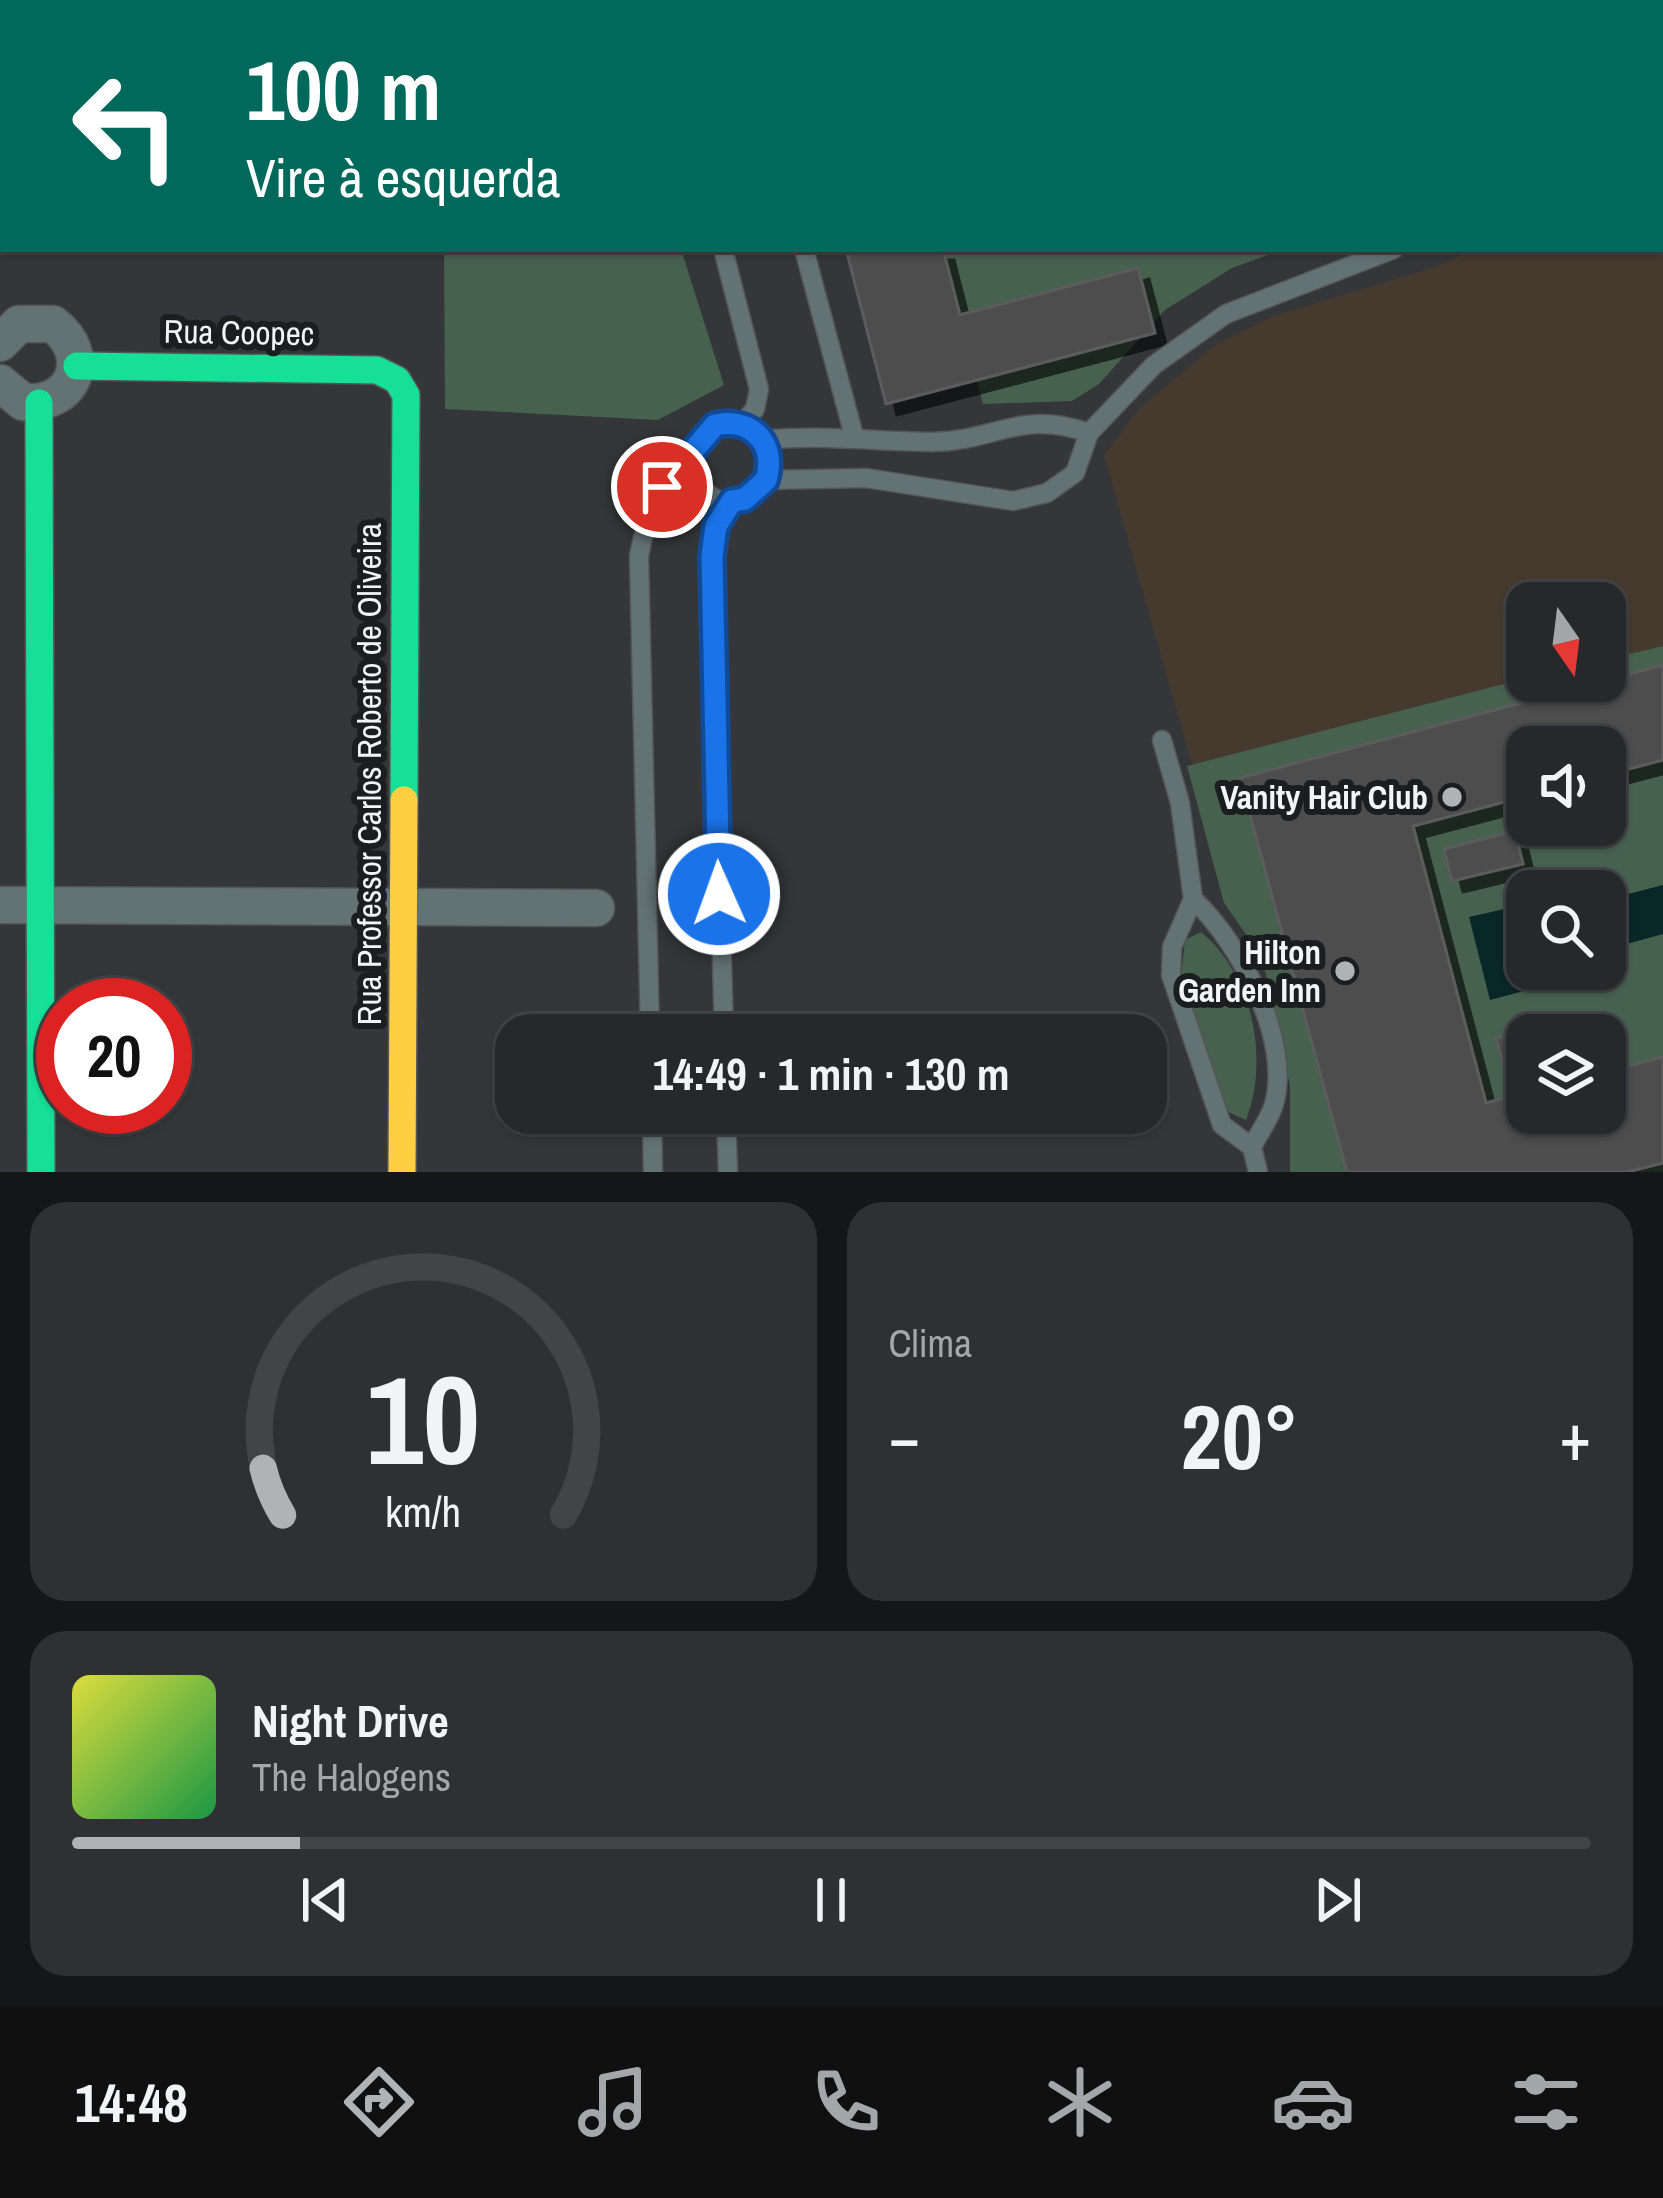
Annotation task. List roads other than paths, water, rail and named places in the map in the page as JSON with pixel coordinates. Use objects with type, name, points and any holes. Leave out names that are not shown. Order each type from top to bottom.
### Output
[{"type":"street","points":[[0,343],[19,324],[53,324],[76,350],[77,366],[60,396],[38,403],[23,402],[0,383]]},
{"type":"street","name":"Rua Coopec","points":[[77,366],[377,370],[397,380]]},
{"type":"street","name":"Rua Professor Carlos Roberto de Oliveira","points":[[397,380],[406,395],[402,1172]]},
{"type":"street","points":[[38,403],[41,1172]]},
{"type":"street","points":[[0,905],[596,908]]},
{"type":"lane","points":[[724,252],[759,389],[755,409],[742,424]]},
{"type":"lane","points":[[805,252],[854,436]]},
{"type":"lane","points":[[766,480],[866,478],[1013,501],[1047,493],[1075,473],[1089,433],[1154,365],[1226,314],[1386,252]]},
{"type":"lane","points":[[650,1014],[639,556],[646,515],[662,487],[691,456],[703,433],[715,425],[742,424],[764,440],[854,436],[937,442],[1023,422],[1054,421],[1089,433]]},
{"type":"lane","points":[[691,456],[697,483],[706,493],[732,501],[745,499],[766,480],[770,467],[764,440]]},
{"type":"lane","points":[[723,1014],[712,556],[716,526],[732,501]]},
{"type":"lane","points":[[1162,740],[1180,803],[1193,899],[1172,947],[1171,975],[1222,1125],[1252,1147]]},
{"type":"lane","points":[[1193,899],[1222,926],[1247,965],[1275,1057],[1274,1103],[1252,1147],[1258,1172]]},
{"type":"lane","points":[[652,1134],[653,1172]]},
{"type":"lane","points":[[727,1134],[728,1172]]},
{"type":"water","points":[[1663,885],[1663,934],[1626,944],[1626,895]]},
{"type":"water","points":[[1506,909],[1506,990],[1528,990],[1490,1000],[1469,917]]},
{"type":"place","name":"Vanity Hair Club","points":[[1452,797]]},
{"type":"place","name":"Hilton Garden Inn","points":[[1345,971]]}]
